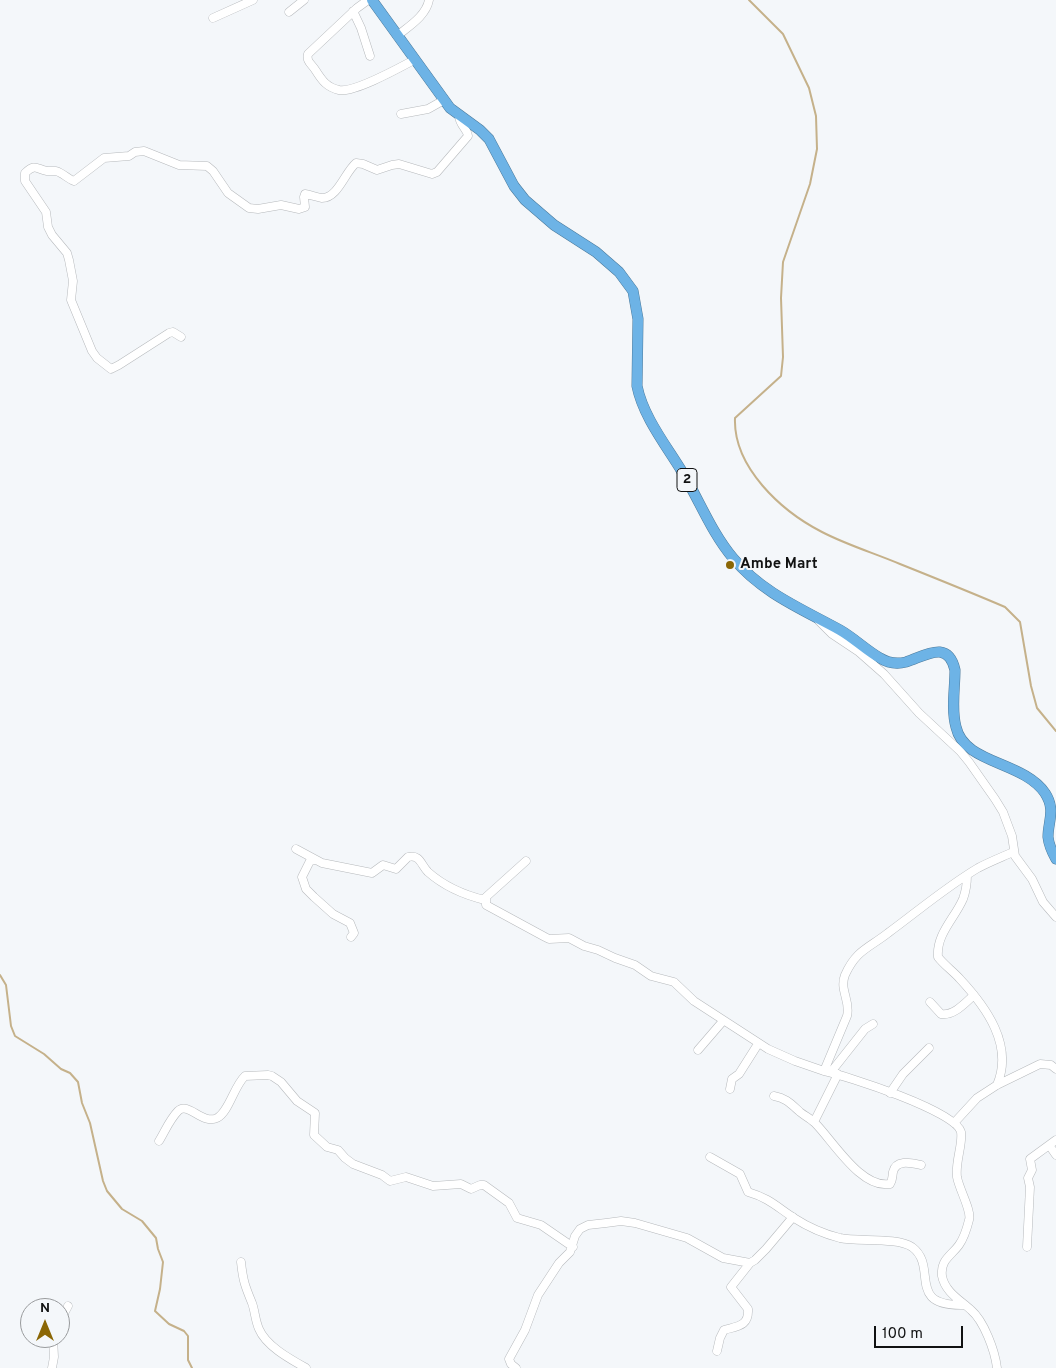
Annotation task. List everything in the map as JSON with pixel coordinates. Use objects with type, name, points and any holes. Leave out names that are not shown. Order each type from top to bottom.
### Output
[{"type":"highway","name":"2","points":[[372,0],[444,100],[459,116],[480,130],[489,139],[514,186],[525,200],[554,225],[596,252],[619,272],[633,291],[638,319],[638,393],[653,424],[687,480],[698,504],[733,558],[750,576],[781,599],[842,632],[887,662],[905,662],[926,653],[934,652],[941,652],[950,658],[955,670],[954,715],[956,729],[960,737],[972,751],[1015,769],[1039,786],[1045,793],[1052,810],[1048,835],[1049,844],[1056,859]]},
{"type":"street","points":[[213,18],[253,0]]},
{"type":"street","points":[[289,12],[304,0]]},
{"type":"street","points":[[368,0],[307,56],[323,82],[337,89],[345,90],[367,83],[414,60]]},
{"type":"street","points":[[397,36],[422,14],[429,0]]},
{"type":"street","points":[[353,12],[361,28],[370,56]]},
{"type":"street","points":[[402,114],[428,109],[444,100]]},
{"type":"street","points":[[181,337],[173,332],[169,333],[111,369],[97,358],[72,300],[73,281],[69,260],[52,235],[48,226],[46,212],[25,181],[25,173],[28,170],[38,167],[46,171],[56,171],[74,182],[104,158],[129,156],[134,152],[144,151],[179,165],[207,166],[213,171],[228,193],[249,208],[258,209],[281,205],[299,209],[305,207],[305,194],[321,198],[330,195],[336,190],[356,163],[377,170],[399,164],[432,174],[437,172],[468,136],[468,132],[461,125],[459,116]]},
{"type":"street","points":[[817,620],[884,674],[919,713],[960,751],[999,806],[1010,830],[1013,852],[1032,879],[1043,902],[1056,917]]},
{"type":"street","points":[[296,849],[315,860],[372,873],[383,865],[396,869],[405,859],[412,856],[419,859],[430,873],[461,894],[485,900]]},
{"type":"street","points":[[814,1122],[847,1016],[848,1006],[842,985],[856,957],[862,950],[887,934],[931,899],[979,868],[1013,852]]},
{"type":"street","points":[[315,860],[310,860],[302,877],[306,889],[333,914],[350,923],[354,933],[351,937]]},
{"type":"street","points":[[485,900],[526,861]]},
{"type":"street","points":[[967,875],[963,898],[943,934],[938,952],[941,960],[974,995],[988,1014],[998,1038],[1002,1066],[1002,1072],[997,1085]]},
{"type":"street","points":[[485,900],[486,905],[495,911],[545,937],[552,939],[569,938],[584,946],[635,965],[651,976],[674,982],[687,996],[723,1021],[758,1044],[781,1056],[849,1077],[919,1104],[954,1123],[961,1133],[956,1165],[957,1177],[963,1197],[970,1210],[970,1218],[961,1242],[945,1259],[942,1270],[946,1285],[963,1305],[976,1315],[984,1329],[995,1357],[997,1368]]},
{"type":"street","points":[[930,1002],[941,1014],[947,1015],[960,1008],[974,995]]},
{"type":"street","points":[[698,1050],[723,1021]]},
{"type":"street","points":[[831,1072],[864,1029],[873,1024]]},
{"type":"street","points":[[730,1088],[732,1079],[739,1074],[758,1044]]},
{"type":"street","points":[[890,1093],[903,1074],[929,1048]]},
{"type":"street","points":[[954,1123],[977,1098],[997,1085],[1040,1064],[1051,1065],[1056,1069]]},
{"type":"street","points":[[159,1141],[172,1118],[179,1110],[184,1108],[191,1110],[206,1119],[218,1118],[223,1113],[237,1084],[245,1076],[268,1075],[281,1082],[297,1101],[316,1114],[314,1135],[325,1146],[338,1150],[353,1164],[382,1175],[390,1181],[406,1178],[433,1186],[461,1184],[471,1190],[484,1185],[509,1203],[517,1218],[541,1225],[573,1247]]},
{"type":"street","points":[[774,1096],[787,1100],[814,1122],[851,1164],[863,1175],[874,1181],[890,1184],[894,1169],[899,1164],[921,1165]]},
{"type":"street","points":[[1027,1247],[1030,1187],[1028,1178],[1032,1170],[1029,1160],[1056,1140]]},
{"type":"street","points":[[1049,1145],[1056,1155]]},
{"type":"street","points":[[710,1157],[740,1174],[748,1192],[775,1203],[792,1217],[820,1231],[842,1238],[881,1241],[910,1246],[921,1260],[926,1283],[933,1299],[949,1305],[963,1305]]},
{"type":"street","points":[[717,1351],[724,1330],[744,1323],[747,1319],[748,1309],[731,1287],[750,1262],[761,1254],[792,1217]]},
{"type":"street","points":[[516,1368],[509,1359],[525,1330],[534,1304],[552,1273],[570,1252],[575,1236],[580,1229],[588,1225],[620,1221],[650,1227],[687,1238],[723,1258],[750,1262]]},
{"type":"street","points":[[241,1262],[244,1284],[258,1328],[273,1345],[306,1368]]},
{"type":"street","points":[[52,1368],[54,1348]]},
{"type":"waterway","points":[[749,0],[783,34],[809,88],[816,116],[817,149],[810,184],[783,262],[781,298],[783,357],[781,376],[735,418],[736,436],[742,454],[762,486],[776,500],[806,523],[841,541],[1005,607],[1020,622],[1031,686],[1037,708],[1056,731]]},
{"type":"waterway","points":[[0,975],[6,985],[11,1026],[15,1036],[44,1054],[61,1069],[70,1073],[78,1082],[82,1103],[90,1123],[107,1191],[122,1209],[142,1221],[156,1238],[163,1262],[155,1311],[169,1324],[184,1331],[188,1336],[188,1360],[192,1368]]},
{"type":"place","name":"Ambe Mart","points":[[730,565]]}]
